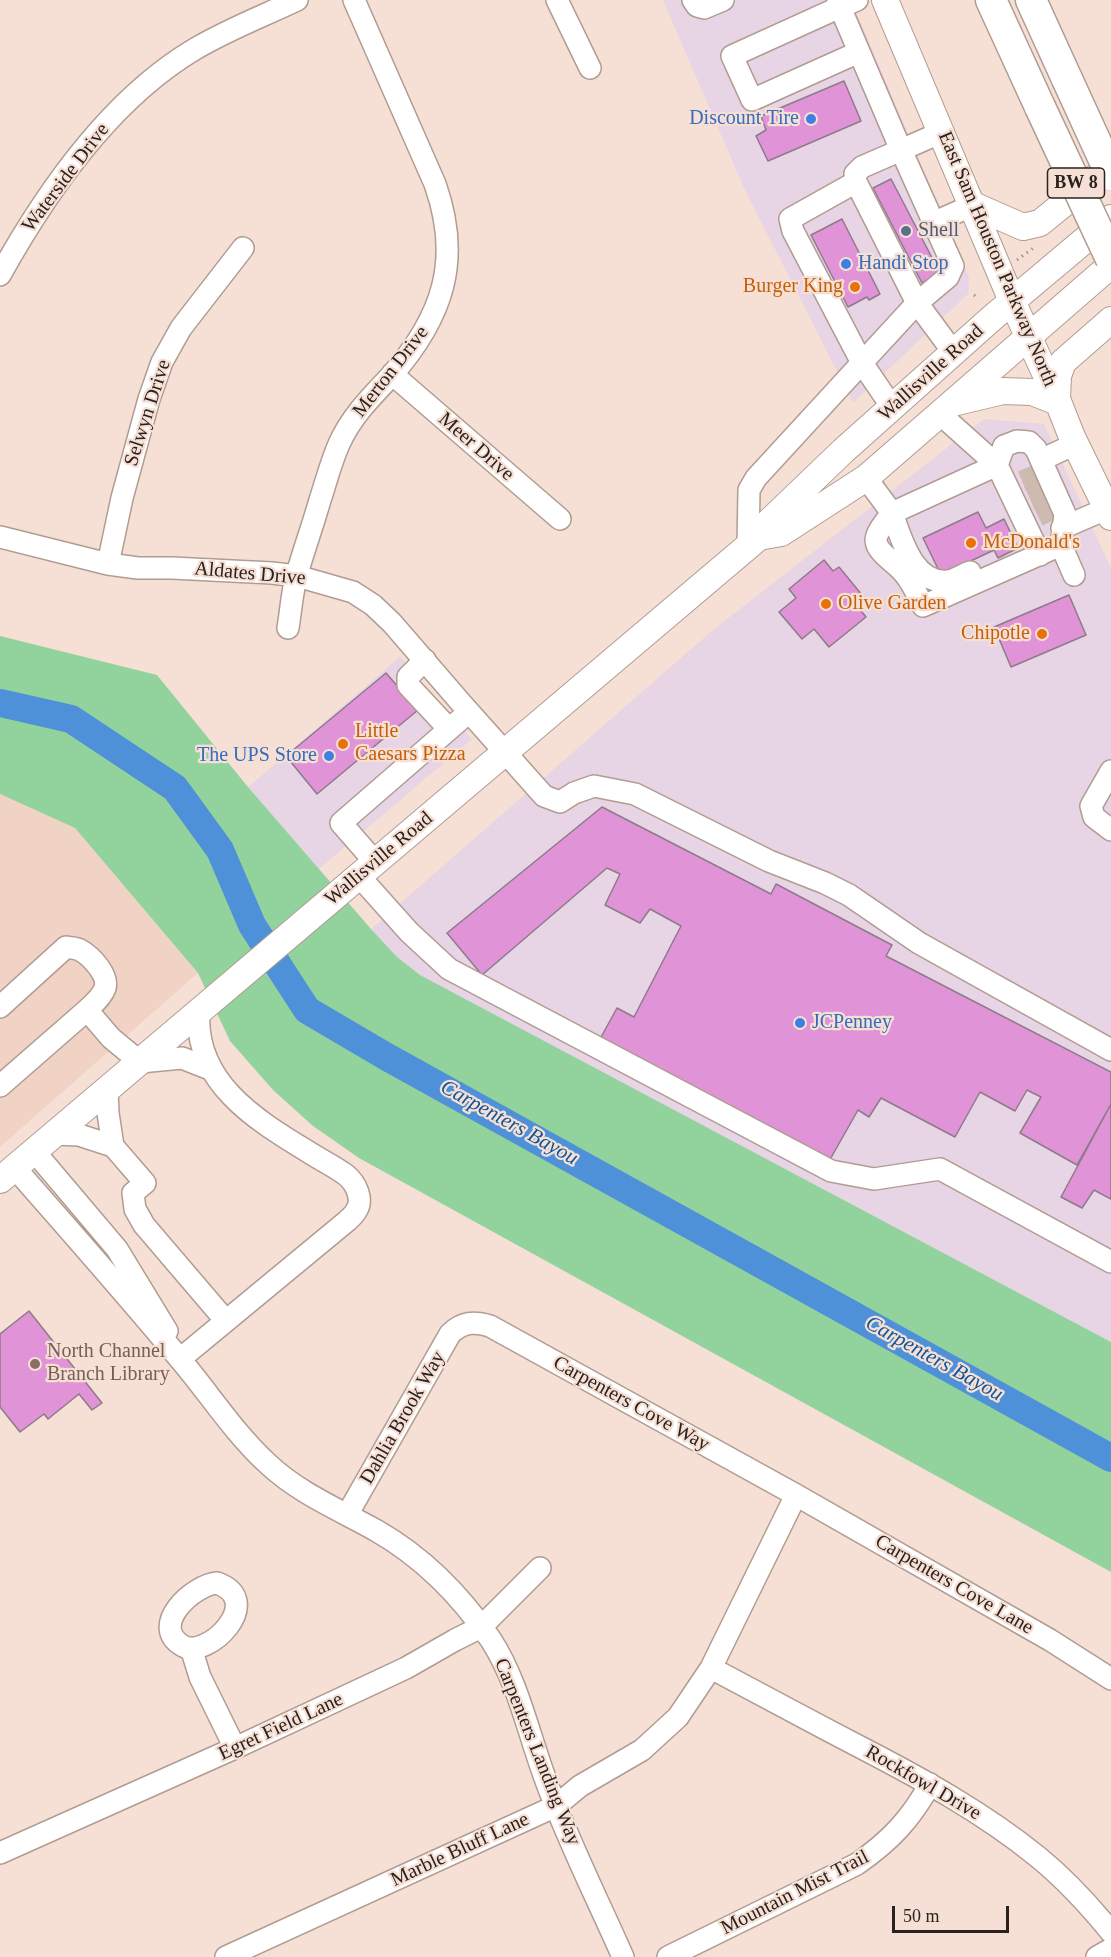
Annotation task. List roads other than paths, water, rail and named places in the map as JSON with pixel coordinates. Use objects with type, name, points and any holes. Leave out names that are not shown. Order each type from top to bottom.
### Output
[{"type":"highway","name":"BW 8","points":[[992,0],[1111,259]]},
{"type":"highway","name":"BW 8","points":[[1031,0],[1111,175]]},
{"type":"main road","name":"East Sam Houston Parkway North","points":[[885,0],[1012,301],[1058,400],[1075,444],[1109,513]]},
{"type":"main road","points":[[973,205],[1023,227],[1040,223],[1111,165]]},
{"type":"main road","name":"Wallisville Road","points":[[7,1174],[753,542],[769,522],[892,407],[1012,301],[1111,218]]},
{"type":"main road","name":"Wallisville Road","points":[[753,542],[781,533],[866,478],[1111,266]]},
{"type":"main road","points":[[946,408],[1003,391],[1032,392],[1058,400],[1058,376],[1064,362],[1111,320]]},
{"type":"street","name":"Waterside Drive","points":[[0,275],[18,242],[62,178],[91,140],[139,92],[194,50],[297,0]]},
{"type":"street","name":"Merton Drive","points":[[288,628],[297,576],[339,444],[366,402],[392,374],[430,323],[446,273],[447,226],[435,184],[354,0]]},
{"type":"street","points":[[557,0],[590,68]]},
{"type":"street","points":[[693,0],[697,6],[704,8],[723,0]]},
{"type":"street","points":[[753,542],[749,490],[756,478],[917,303],[948,277],[953,266],[859,52],[845,2],[732,56],[752,100],[859,52]]},
{"type":"street","points":[[942,132],[862,167],[855,174],[855,182],[917,303],[954,353]]},
{"type":"street","points":[[855,182],[790,219],[793,231],[862,363],[892,407]]},
{"type":"street","points":[[933,223],[973,205]]},
{"type":"street","name":"Selwyn Drive","points":[[108,564],[128,476],[149,399],[162,362],[181,328],[243,248]]},
{"type":"street","name":"Meer Drive","points":[[392,374],[560,519]]},
{"type":"street","points":[[946,408],[997,465],[1040,499],[1109,513]]},
{"type":"street","points":[[1017,441],[1029,442],[1036,449],[1040,499],[1030,559],[922,606],[912,584],[897,566],[879,551],[876,533],[892,513],[997,465],[1004,446],[1017,441]]},
{"type":"street","points":[[1030,559],[1040,499],[1075,444]]},
{"type":"street","points":[[866,478],[892,513],[911,557],[921,573],[934,579],[948,581],[983,566],[997,566],[1007,562],[1030,559]]},
{"type":"street","points":[[1040,499],[1074,575]]},
{"type":"street","name":"Aldates Drive","points":[[0,537],[108,564],[138,568],[231,570],[297,576],[353,592],[373,605],[392,622],[544,796],[560,802],[574,793],[594,786],[635,794],[769,861],[849,895],[919,943],[1111,1050]]},
{"type":"street","points":[[425,660],[408,677],[408,685],[449,729]]},
{"type":"street","points":[[469,712],[341,823],[367,869],[408,932],[449,969],[831,1171],[874,1179],[940,1169],[1111,1262]]},
{"type":"street","points":[[1111,771],[1091,806],[1094,817],[1111,830]]},
{"type":"street","points":[[0,1007],[66,947],[78,949],[104,975],[106,986],[100,997],[0,1086]]},
{"type":"street","points":[[87,1010],[111,1038],[140,1062],[182,1058],[210,1070]]},
{"type":"street","points":[[180,1359],[347,1221],[357,1211],[360,1200],[356,1187],[347,1175],[274,1131],[247,1111],[210,1070],[202,1051],[198,1029],[199,1012]]},
{"type":"street","points":[[107,1090],[113,1146]]},
{"type":"street","points":[[54,1134],[79,1135],[113,1146],[145,1183],[133,1193],[135,1209],[152,1235],[226,1321]]},
{"type":"street","name":"Carpenters Landing Way","points":[[34,1151],[121,1254],[163,1321],[180,1359]]},
{"type":"street","name":"Carpenters Landing Way","points":[[7,1174],[180,1359],[237,1431],[268,1464],[295,1486],[393,1541],[423,1563],[452,1590],[499,1654],[513,1683],[556,1806],[623,1957]]},
{"type":"street","name":"Carpenters Cove Way","points":[[463,1325],[472,1322],[490,1326],[796,1495]]},
{"type":"street","name":"Dahlia Brook Way","points":[[347,1515],[450,1334],[463,1325]]},
{"type":"street","name":"Marble Bluff Lane","points":[[226,1957],[556,1806],[580,1786],[642,1750],[678,1717],[711,1668],[796,1495]]},
{"type":"street","name":"Carpenters Cove Lane","points":[[796,1495],[1050,1640],[1111,1679]]},
{"type":"street","name":"Egret Field Lane","points":[[0,1853],[396,1673],[481,1627],[540,1568]]},
{"type":"street","points":[[191,1648],[200,1677],[235,1748]]},
{"type":"street","name":"Rockfowl Drive","points":[[711,1668],[930,1784],[1000,1829],[1040,1858],[1076,1892],[1111,1932]]},
{"type":"street","name":"Mountain Mist Trail","points":[[668,1957],[857,1864],[897,1832],[917,1807],[930,1784]]},
{"type":"street","points":[[1097,1957],[1111,1949]]},
{"type":"waterway","name":"Carpenters Bayou","points":[[0,703],[71,719],[175,788],[220,850],[252,925],[307,1010],[387,1057],[1111,1458]]},
{"type":"tunnel","points":[[1022,481],[1037,475]]},
{"type":"tunnel","points":[[1030,499],[1044,493]]},
{"type":"tunnel","points":[[1038,516],[1052,509]]},
{"type":"place","name":"Discount Tire","points":[[811,119]]},
{"type":"place","name":"Shell","points":[[906,231]]},
{"type":"place","name":"Handi Stop","points":[[846,264]]},
{"type":"place","name":"Burger King","points":[[855,287]]},
{"type":"place","name":"McDonald's","points":[[971,543]]},
{"type":"place","name":"Olive Garden","points":[[826,604]]},
{"type":"place","name":"Chipotle","points":[[1042,634]]},
{"type":"place","name":"Little Caesars Pizza","points":[[343,744]]},
{"type":"place","name":"The UPS Store","points":[[329,756]]},
{"type":"place","name":"JCPenney","points":[[800,1023]]},
{"type":"place","name":"North Channel Branch Library","points":[[35,1364]]}]
